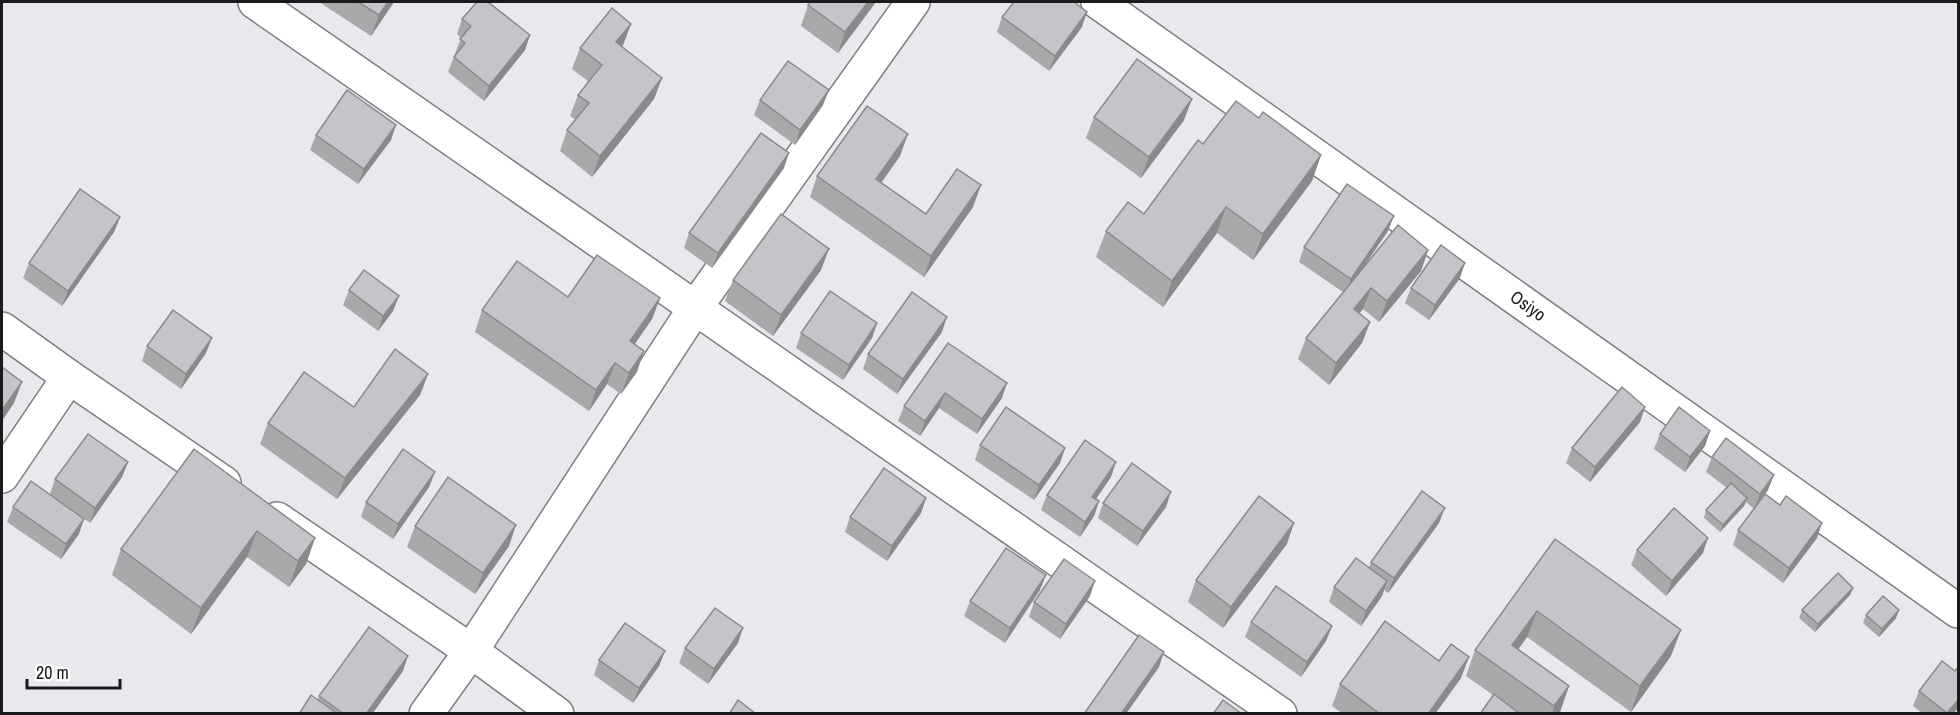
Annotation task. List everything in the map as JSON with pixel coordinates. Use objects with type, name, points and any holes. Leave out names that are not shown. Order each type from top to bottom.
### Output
[{"type":"street","points":[[255,2],[1280,714]]},
{"type":"street","points":[[426,714],[471,651],[695,308],[913,2]]},
{"type":"street","name":"Osiyo","points":[[1098,2],[1959,611]]},
{"type":"street","points":[[2,329],[471,651],[556,714]]},
{"type":"street","points":[[2,476],[69,377]]},
{"type":"building","points":[[358,2],[388,2],[379,15]]},
{"type":"building","points":[[477,2],[488,2],[530,35],[489,86],[454,57],[465,43],[460,39],[471,26],[462,19]]},
{"type":"building","points":[[811,2],[868,2],[845,32],[808,5]]},
{"type":"building","points":[[1014,2],[1074,2],[1087,12],[1055,56],[1002,17]]},
{"type":"building","points":[[612,8],[631,24],[616,42],[662,78],[600,156],[567,130],[589,103],[578,95],[602,65],[580,48]]},
{"type":"building","points":[[1137,59],[1192,99],[1149,157],[1094,117]]},
{"type":"building","points":[[788,61],[829,90],[800,130],[760,100]]},
{"type":"building","points":[[347,90],[396,125],[364,169],[316,135]]},
{"type":"building","points":[[1236,101],[1259,118],[1263,112],[1321,155],[1263,234],[1226,207],[1172,281],[1106,231],[1128,202],[1144,214],[1198,140],[1203,144]]},
{"type":"building","points":[[867,106],[908,134],[876,179],[926,214],[957,169],[981,185],[931,256],[817,176]]},
{"type":"building","points":[[761,133],[789,153],[718,253],[689,233]]},
{"type":"building","points":[[1347,184],[1394,216],[1351,279],[1304,247]]},
{"type":"building","points":[[80,189],[120,217],[68,291],[29,263]]},
{"type":"building","points":[[781,214],[829,249],[781,315],[733,280]]},
{"type":"building","points":[[1398,225],[1428,250],[1387,301],[1371,288],[1354,309],[1370,322],[1336,363],[1306,338]]},
{"type":"building","points":[[1441,245],[1465,263],[1435,305],[1411,288]]},
{"type":"building","points":[[597,255],[660,298],[630,341],[644,351],[629,373],[615,363],[596,390],[482,310],[517,261],[568,297]]},
{"type":"building","points":[[364,270],[399,296],[383,316],[349,290]]},
{"type":"building","points":[[830,291],[877,323],[849,365],[801,333]]},
{"type":"building","points":[[912,292],[947,317],[903,379],[868,354]]},
{"type":"building","points":[[173,310],[212,338],[186,374],[147,346]]},
{"type":"building","points":[[948,343],[1007,383],[982,419],[945,393],[925,421],[904,406]]},
{"type":"building","points":[[395,349],[428,374],[345,478],[268,423],[304,372],[354,407]]},
{"type":"building","points":[[2,367],[22,382],[2,410]]},
{"type":"building","points":[[1622,387],[1645,407],[1595,467],[1572,448]]},
{"type":"building","points":[[1006,407],[1065,448],[1039,485],[980,445]]},
{"type":"building","points":[[1679,407],[1710,431],[1690,457],[1660,434]]},
{"type":"building","points":[[88,434],[128,462],[95,508],[55,479]]},
{"type":"building","points":[[1726,438],[1774,475],[1760,494],[1712,457]]},
{"type":"building","points":[[1085,440],[1116,462],[1092,497],[1099,501],[1085,522],[1047,495]]},
{"type":"building","points":[[194,449],[315,538],[298,561],[257,531],[201,608],[121,549]]},
{"type":"building","points":[[403,449],[435,472],[398,524],[366,502]]},
{"type":"building","points":[[1132,463],[1171,492],[1143,531],[1103,503]]},
{"type":"building","points":[[884,468],[926,498],[892,546],[850,517]]},
{"type":"building","points":[[448,477],[516,525],[483,573],[415,526]]},
{"type":"building","points":[[31,481],[84,519],[66,544],[13,507]]},
{"type":"building","points":[[1731,483],[1747,498],[1723,525],[1706,510]]},
{"type":"building","points":[[1422,491],[1445,508],[1394,578],[1371,562]]},
{"type":"building","points":[[1765,494],[1780,505],[1786,496],[1822,523],[1789,568],[1738,530]]},
{"type":"building","points":[[1259,496],[1294,523],[1231,607],[1196,580]]},
{"type":"building","points":[[1674,508],[1708,538],[1672,581],[1637,550]]},
{"type":"building","points":[[1555,539],[1681,630],[1640,686],[1537,611],[1512,645],[1569,686],[1554,706],[1475,650]]},
{"type":"building","points":[[1006,548],[1046,575],[1010,628],[970,601]]},
{"type":"building","points":[[1356,558],[1387,581],[1366,611],[1334,587]]},
{"type":"building","points":[[1064,559],[1095,581],[1066,624],[1034,602]]},
{"type":"building","points":[[1838,573],[1853,588],[1818,624],[1802,610]]},
{"type":"building","points":[[1276,586],[1332,626],[1307,662],[1251,622]]},
{"type":"building","points":[[1883,596],[1899,610],[1882,629],[1866,615]]},
{"type":"building","points":[[715,608],[743,628],[714,669],[685,648]]},
{"type":"building","points":[[1385,621],[1439,661],[1451,644],[1469,657],[1428,714],[1380,714],[1340,684]]},
{"type":"building","points":[[625,623],[665,651],[639,688],[599,660]]},
{"type":"building","points":[[369,627],[408,656],[366,714],[344,714],[319,696]]},
{"type":"building","points":[[1139,635],[1164,652],[1121,714],[1084,714]]},
{"type":"building","points":[[1942,661],[1955,671],[1959,666],[1959,699],[1947,713],[1919,691]]},
{"type":"building","points":[[1494,694],[1520,714],[1480,714]]},
{"type":"building","points":[[311,695],[338,714],[299,714]]},
{"type":"building","points":[[738,700],[756,714],[729,714]]},
{"type":"building","points":[[1223,700],[1242,714],[1213,714]]}]
